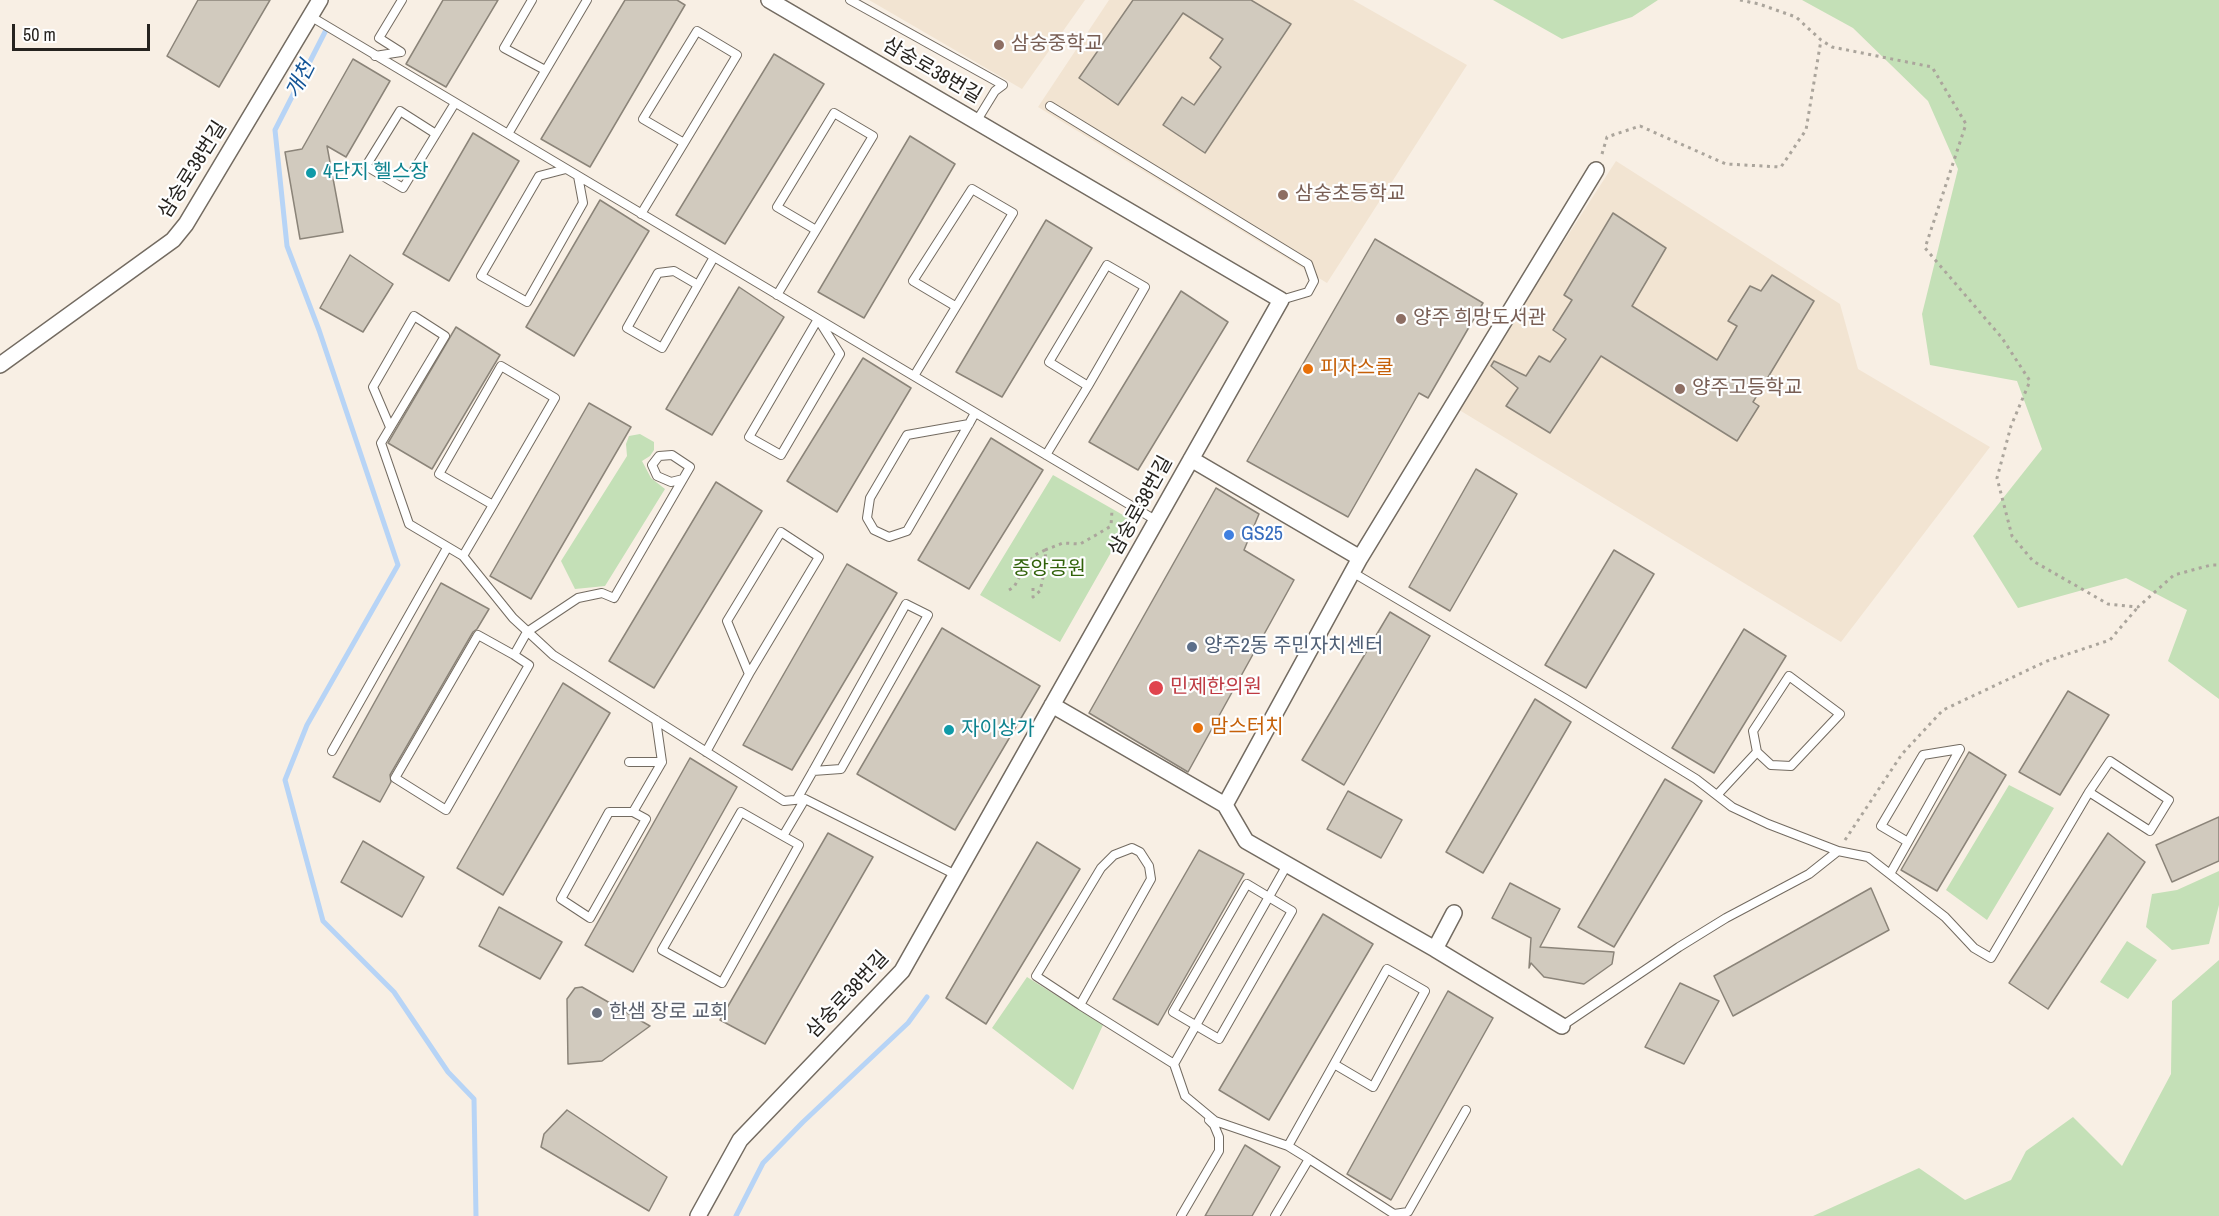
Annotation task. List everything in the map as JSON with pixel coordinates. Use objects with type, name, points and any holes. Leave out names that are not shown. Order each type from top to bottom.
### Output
[{"type":"street","name":"삼숭로38번길","points":[[0,365],[173,240],[186,224],[320,0]]},
{"type":"street","name":"삼숭로38번길","points":[[698,1216],[740,1140],[902,971],[1281,300],[769,0]]},
{"type":"street","points":[[1225,805],[1360,558],[1596,170]]},
{"type":"street","points":[[1191,459],[1360,558]]},
{"type":"street","points":[[1052,705],[1225,805],[1246,841],[1435,949],[1562,1026]]},
{"type":"street","points":[[1435,949],[1454,913]]},
{"type":"lane","points":[[375,56],[401,52],[379,38],[402,0]]},
{"type":"lane","points":[[532,0],[504,48],[545,70]]},
{"type":"lane","points":[[508,134],[587,0]]},
{"type":"lane","points":[[850,0],[1003,86],[995,91],[976,122]]},
{"type":"lane","points":[[310,16],[1157,521]]},
{"type":"lane","points":[[642,214],[737,55],[697,31],[643,119],[684,142]]},
{"type":"lane","points":[[436,134],[400,111],[366,166],[403,188],[436,134],[454,103]]},
{"type":"lane","points":[[1050,106],[1308,264],[1314,281],[1308,292],[1281,300]]},
{"type":"lane","points":[[777,294],[816,230],[873,136],[834,113],[777,207],[816,230]]},
{"type":"lane","points":[[566,169],[539,176],[481,276],[527,302],[583,203],[578,176]]},
{"type":"lane","points":[[914,376],[1013,213],[972,189],[913,281],[955,306]]},
{"type":"lane","points":[[698,285],[674,271],[658,273],[627,328],[662,348],[698,285],[714,257]]},
{"type":"lane","points":[[1046,455],[1088,386],[1145,287],[1107,265],[1049,362],[1088,386]]},
{"type":"lane","points":[[390,427],[373,387],[414,316],[445,336],[381,443],[409,524],[463,556],[513,618],[553,655],[784,801],[801,799],[956,875]]},
{"type":"lane","points":[[818,319],[840,354],[781,455],[749,437],[818,319]]},
{"type":"lane","points":[[463,556],[493,505],[555,398],[501,366],[439,474],[493,505]]},
{"type":"lane","points":[[969,424],[907,435],[870,498],[867,518],[874,530],[889,537],[907,531],[969,424],[975,413]]},
{"type":"lane","points":[[514,654],[527,632],[578,598],[602,593],[614,598],[683,479],[690,466],[672,455],[659,456],[652,465],[657,476],[671,482],[683,479]]},
{"type":"lane","points":[[706,752],[749,674],[819,557],[781,532],[728,621],[749,674]]},
{"type":"lane","points":[[332,751],[447,548]]},
{"type":"lane","points":[[1352,572],[1696,779],[1732,807],[1768,824],[1838,851],[1868,857],[1944,917],[1974,948],[1991,958],[2089,792],[2110,761],[2169,800],[2150,831],[2089,792]]},
{"type":"lane","points":[[783,836],[813,771],[906,604],[928,615],[841,769],[813,771]]},
{"type":"lane","points":[[478,634],[514,654],[529,665],[446,810],[395,778],[478,634]]},
{"type":"lane","points":[[1789,676],[1840,714],[1791,766],[1771,765],[1757,752],[1754,731],[1789,676]]},
{"type":"lane","points":[[633,812],[662,762],[656,720]]},
{"type":"lane","points":[[1890,874],[1908,842],[1960,749],[1923,755],[1881,826],[1908,842]]},
{"type":"lane","points":[[1718,794],[1757,752]]},
{"type":"lane","points":[[629,762],[662,762]]},
{"type":"lane","points":[[609,812],[633,812],[646,819],[590,918],[561,899],[609,812]]},
{"type":"lane","points":[[741,812],[783,836],[799,845],[722,983],[662,950],[741,812]]},
{"type":"lane","points":[[1080,1005],[1152,879],[1149,866],[1140,852],[1132,848],[1114,855],[1101,868],[1036,976],[1080,1005],[1174,1064],[1185,1096],[1214,1125],[1220,1151],[1181,1216]]},
{"type":"lane","points":[[1562,1026],[1726,918],[1809,874],[1838,851]]},
{"type":"lane","points":[[1174,1064],[1287,864]]},
{"type":"lane","points":[[1247,884],[1292,911],[1219,1039],[1196,1025],[1173,1012],[1247,884]]},
{"type":"lane","points":[[1288,1146],[1387,969],[1425,991],[1373,1087],[1334,1064]]},
{"type":"lane","points":[[1198,1108],[1215,1120],[1288,1146],[1394,1214],[1408,1212],[1466,1110]]},
{"type":"lane","points":[[1275,1216],[1309,1159]]},
{"type":"path","points":[[1740,0],[1796,17],[1832,47],[1932,67],[1966,124],[1925,248],[2002,338],[2030,381],[2011,426],[1997,478],[2012,536],[2033,561],[2108,604],[2138,607]]},
{"type":"path","points":[[1596,170],[1607,136],[1640,126],[1726,164],[1781,167],[1806,130],[1821,40]]},
{"type":"path","points":[[1009,590],[1014,587],[1026,565],[1035,555],[1063,543],[1080,544],[1111,526],[1113,505]]},
{"type":"path","points":[[1033,588],[1033,597],[1040,591],[1046,564],[1046,550]]},
{"type":"path","points":[[1838,851],[1902,754],[1943,710],[2047,661],[2110,640],[2138,607],[2174,575],[2219,565]]},
{"type":"shaded area","name":"삼숭중학교","points":[[869,0],[1085,0],[1022,89]]},
{"type":"shaded area","name":"삼숭초등학교","points":[[1109,0],[1353,0],[1467,65],[1327,283],[1038,107]]},
{"type":"shaded area","name":"양주고등학교","points":[[1616,161],[1840,304],[1858,369],[1990,447],[1841,642],[1456,408]]},
{"type":"green space","points":[[1493,0],[1658,0],[1632,17],[1562,39]]},
{"type":"green space","points":[[1802,0],[2219,0],[2219,699],[2168,661],[2187,610],[2126,578],[2018,608],[1973,536],[2042,449],[2017,381],[1930,365],[1922,314],[1958,169],[1928,101],[1853,28]]},
{"type":"green space","points":[[640,434],[654,442],[654,450],[642,461],[651,478],[665,489],[605,586],[575,589],[561,561],[627,456],[626,444],[629,436]]},
{"type":"green space","name":"중앙공원","points":[[1053,475],[1130,519],[1060,642],[980,595]]},
{"type":"green space","points":[[2009,785],[2054,808],[1987,920],[1946,890]]},
{"type":"green space","points":[[2219,871],[2219,905],[2209,944],[2172,950],[2146,927],[2152,894],[2177,890]]},
{"type":"green space","points":[[2127,941],[2157,960],[2128,999],[2100,982]]},
{"type":"green space","points":[[2219,960],[2219,1216],[1813,1216],[1919,1168],[1965,1200],[2011,1180],[2026,1151],[2073,1117],[2122,1166],[2171,1074],[2172,1001]]},
{"type":"green space","points":[[1027,977],[1103,1025],[1073,1090],[992,1028]]},
{"type":"building","points":[[198,0],[270,0],[219,87],[167,56]]},
{"type":"building","points":[[443,0],[498,0],[446,87],[406,64]]},
{"type":"building","points":[[625,0],[677,0],[685,5],[590,167],[541,139]]},
{"type":"building","points":[[1133,0],[1251,0],[1291,24],[1205,153],[1163,125],[1182,97],[1194,105],[1221,67],[1210,58],[1223,39],[1183,13],[1118,105],[1079,78]]},
{"type":"building","points":[[774,54],[824,84],[725,244],[676,215]]},
{"type":"building","points":[[353,59],[390,81],[346,157],[327,146],[343,232],[300,239],[285,152],[302,149]]},
{"type":"building","points":[[473,133],[519,161],[449,281],[403,254]]},
{"type":"building","points":[[910,136],[955,164],[864,318],[818,292]]},
{"type":"building","points":[[600,200],[649,231],[574,356],[526,327]]},
{"type":"building","points":[[1613,213],[1666,248],[1632,306],[1717,360],[1737,326],[1728,321],[1750,286],[1761,291],[1772,275],[1814,301],[1753,402],[1759,406],[1737,441],[1601,356],[1550,433],[1506,406],[1518,388],[1491,366],[1494,361],[1526,376],[1539,356],[1550,362],[1566,339],[1553,330],[1572,300],[1564,295]]},
{"type":"building","points":[[1046,220],[1092,248],[1002,397],[956,372]]},
{"type":"building","points":[[1375,239],[1483,303],[1428,398],[1419,393],[1348,517],[1247,461]]},
{"type":"building","points":[[350,255],[393,284],[363,332],[320,308]]},
{"type":"building","points":[[739,287],[784,317],[712,435],[666,409]]},
{"type":"building","points":[[1181,291],[1228,322],[1138,470],[1089,442]]},
{"type":"building","points":[[456,327],[500,355],[432,469],[388,443]]},
{"type":"building","points":[[863,358],[911,388],[837,512],[787,481]]},
{"type":"building","points":[[589,403],[631,427],[531,599],[490,576]]},
{"type":"building","points":[[991,438],[1043,470],[969,589],[918,560]]},
{"type":"building","points":[[1476,469],[1517,494],[1450,611],[1409,587]]},
{"type":"building","points":[[716,482],[762,511],[654,688],[609,661]]},
{"type":"building","name":"양주2동 주민자치센터","points":[[1216,488],[1259,514],[1244,550],[1294,580],[1188,772],[1089,713]]},
{"type":"building","points":[[1614,550],[1654,574],[1586,688],[1545,665]]},
{"type":"building","points":[[847,564],[897,593],[792,770],[743,745]]},
{"type":"building","points":[[441,583],[489,609],[473,632],[390,775],[391,782],[380,802],[333,777]]},
{"type":"building","points":[[1390,612],[1430,636],[1344,785],[1302,760]]},
{"type":"building","name":"자이상가","points":[[942,628],[1040,686],[955,830],[857,774]]},
{"type":"building","points":[[1744,629],[1786,656],[1714,773],[1672,748]]},
{"type":"building","points":[[563,683],[610,713],[503,895],[457,868]]},
{"type":"building","points":[[2068,691],[2109,715],[2060,795],[2019,772]]},
{"type":"building","points":[[1535,699],[1571,722],[1483,873],[1446,852]]},
{"type":"building","points":[[1969,752],[2006,775],[1937,891],[1901,870]]},
{"type":"building","points":[[690,758],[737,787],[633,972],[585,945]]},
{"type":"building","points":[[1665,779],[1702,801],[1614,947],[1578,927]]},
{"type":"building","points":[[1348,791],[1402,820],[1381,858],[1327,829]]},
{"type":"building","points":[[2219,817],[2219,861],[2172,882],[2156,845]]},
{"type":"building","points":[[828,833],[873,857],[765,1044],[720,1020]]},
{"type":"building","points":[[2108,833],[2145,862],[2048,1009],[2009,983]]},
{"type":"building","points":[[363,841],[424,877],[402,917],[341,882]]},
{"type":"building","points":[[1037,842],[1080,869],[986,1024],[946,998]]},
{"type":"building","points":[[1199,850],[1244,874],[1158,1025],[1113,999]]},
{"type":"building","points":[[1510,883],[1560,909],[1540,947],[1614,952],[1612,964],[1584,984],[1544,977],[1531,963],[1529,968],[1531,938],[1492,918]]},
{"type":"building","points":[[1871,888],[1889,930],[1733,1016],[1714,976]]},
{"type":"building","points":[[499,907],[562,942],[540,979],[479,946]]},
{"type":"building","points":[[1323,914],[1373,944],[1269,1120],[1219,1090]]},
{"type":"building","points":[[1680,983],[1719,1001],[1684,1064],[1645,1047]]},
{"type":"building","name":"한샘 장로 교회","points":[[582,987],[650,1026],[602,1061],[568,1064],[567,999],[575,988]]},
{"type":"building","points":[[1448,991],[1493,1018],[1391,1200],[1347,1174]]},
{"type":"building","points":[[567,1110],[667,1177],[649,1211],[541,1147],[544,1134]]},
{"type":"building","points":[[1245,1145],[1280,1167],[1252,1216],[1205,1216]]},
{"type":"waterway","name":"개천","points":[[326,30],[275,130],[287,246],[319,330],[398,565],[307,725],[285,780],[323,921],[394,992],[448,1072],[474,1099],[476,1216]]},
{"type":"waterway","points":[[736,1216],[763,1163],[908,1023],[927,997]]},
{"type":"place","name":"삼숭중학교","points":[[999,45]]},
{"type":"place","name":"4단지 헬스장","points":[[311,173]]},
{"type":"place","name":"삼숭초등학교","points":[[1283,195]]},
{"type":"place","name":"양주 희망도서관","points":[[1401,319]]},
{"type":"place","name":"피자스쿨","points":[[1308,369]]},
{"type":"place","name":"양주고등학교","points":[[1680,389]]},
{"type":"place","name":"GS25","points":[[1229,535]]},
{"type":"place","name":"양주2동 주민자치센터","points":[[1192,647]]},
{"type":"place","name":"민제한의원","points":[[1156,688]]},
{"type":"place","name":"맘스터치","points":[[1198,728]]},
{"type":"place","name":"자이상가","points":[[949,730]]},
{"type":"place","name":"한샘 장로 교회","points":[[597,1013]]}]
